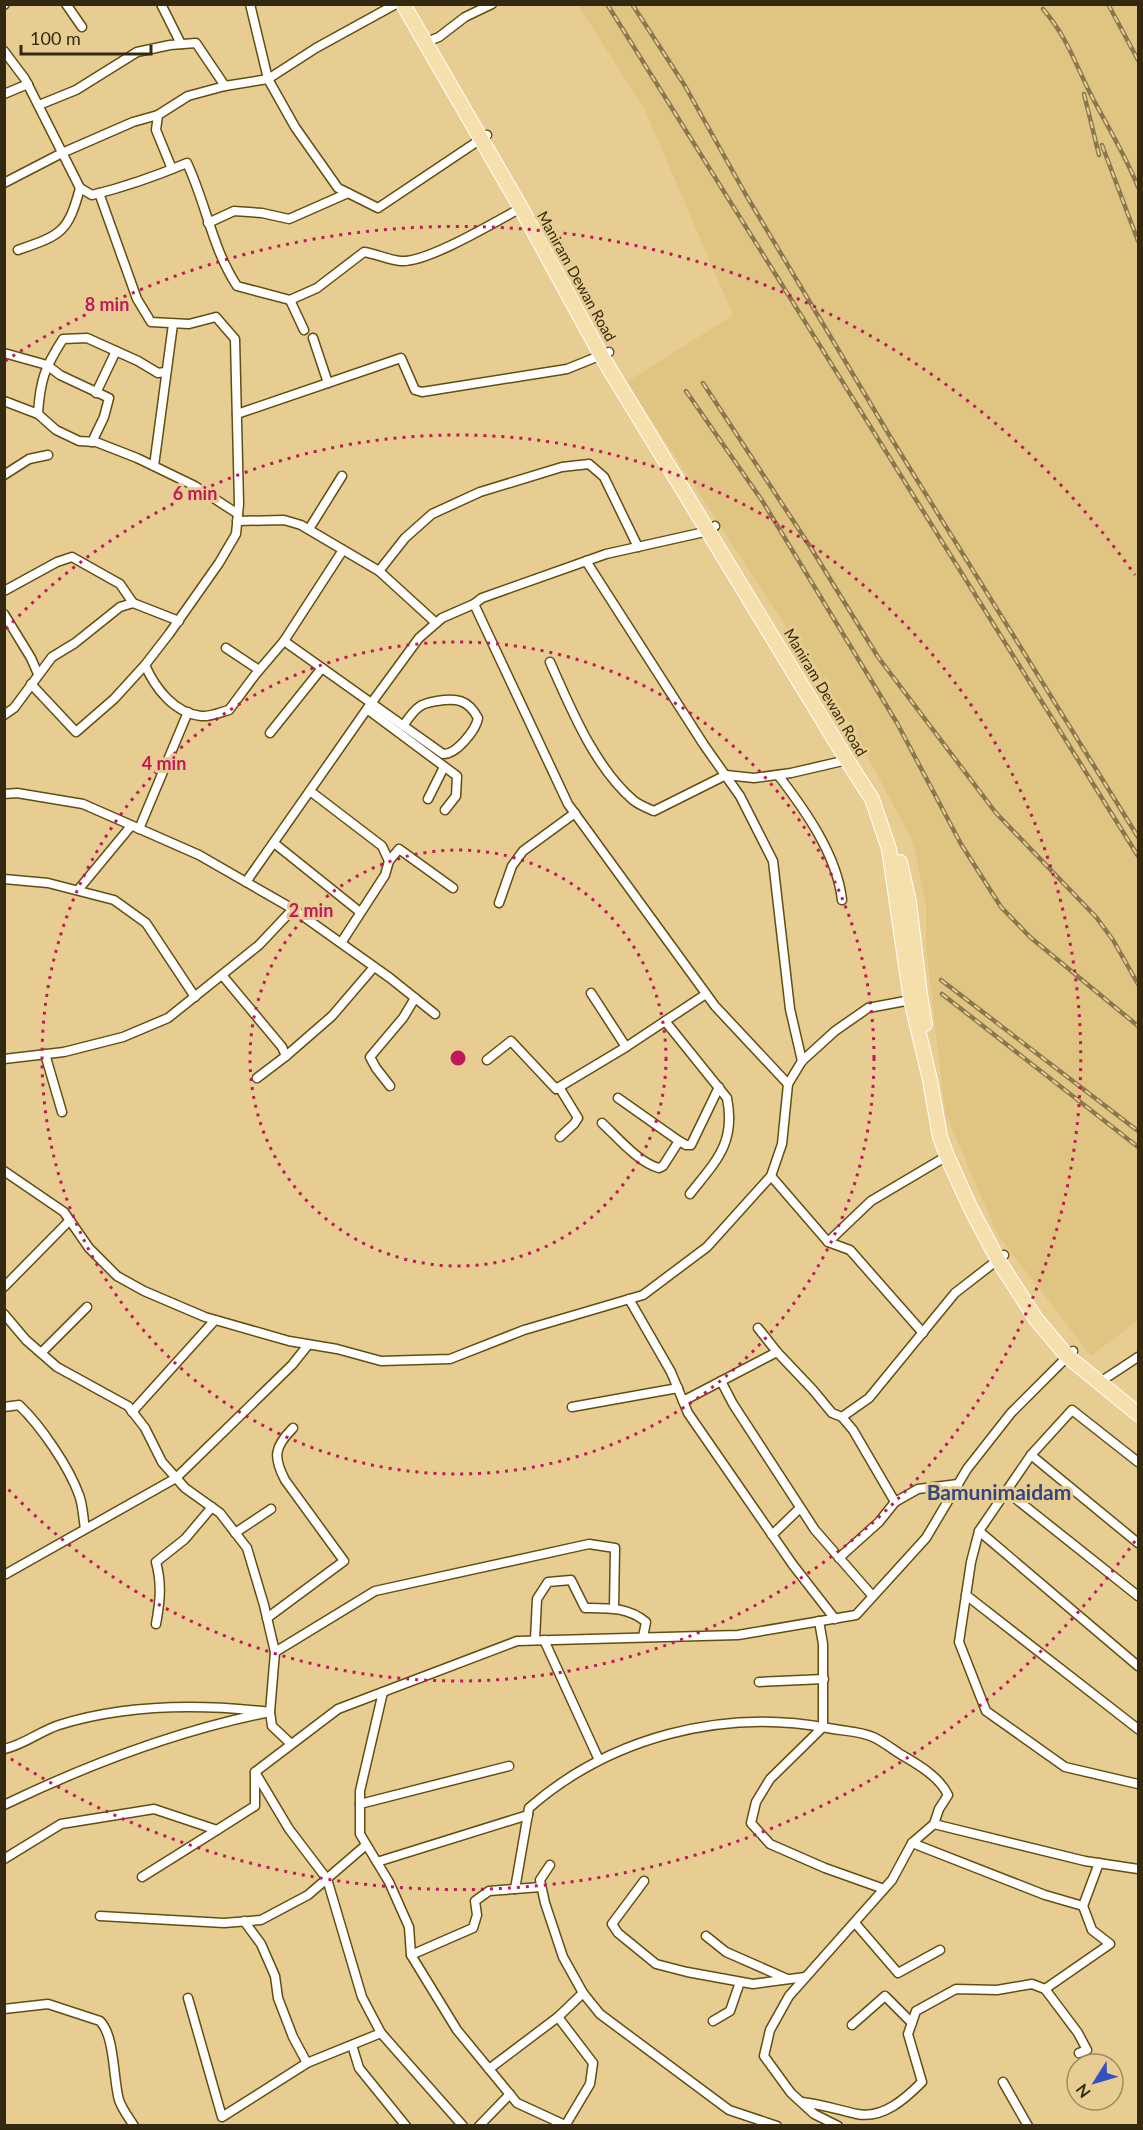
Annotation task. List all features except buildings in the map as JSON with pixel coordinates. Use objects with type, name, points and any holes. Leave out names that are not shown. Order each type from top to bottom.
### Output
[{"type":"main road","name":"Maniram Dewan Road","points":[[403,4],[484,137],[605,354],[878,794],[895,844],[909,902],[920,995],[946,1132],[1001,1258]]},
{"type":"main road","name":"Maniram Dewan Road","points":[[411,4],[428,42]]},
{"type":"main road","name":"Maniram Dewan Road","points":[[484,137],[521,208],[573,296]]},
{"type":"main road","name":"Maniram Dewan Road","points":[[712,528],[846,760],[872,799],[889,849],[910,1000],[930,1080],[940,1137],[971,1209],[1036,1319],[1070,1353],[1138,1404]]},
{"type":"main road","name":"Maniram Dewan Road","points":[[1104,1380],[1138,1414]]},
{"type":"street","points":[[66,4],[82,27]]},
{"type":"street","points":[[161,4],[170,17],[181,44]]},
{"type":"street","points":[[250,4],[268,79],[295,127],[338,188],[378,208],[484,137]]},
{"type":"street","points":[[4,183],[62,153],[133,122],[158,115],[188,96],[225,86],[268,79],[316,48],[396,4]]},
{"type":"street","points":[[428,42],[439,37],[465,16],[492,4]]},
{"type":"street","points":[[39,105],[76,90],[137,52],[181,44],[196,43],[225,86]]},
{"type":"street","points":[[4,51],[28,84],[80,188],[92,195],[154,177],[187,163],[225,268],[237,286],[290,300],[317,288],[364,252],[401,261],[419,259],[521,208]]},
{"type":"street","points":[[4,94],[28,84]]},
{"type":"street","points":[[158,115],[156,130],[172,169]]},
{"type":"street","points":[[18,250],[59,233],[73,215],[80,188]]},
{"type":"street","points":[[30,684],[76,732],[114,699],[144,665],[179,621],[219,564],[236,534],[238,517],[235,339],[216,317],[189,324],[151,322],[136,299],[99,193]]},
{"type":"street","points":[[207,223],[234,211],[262,213],[289,219],[348,193]]},
{"type":"street","points":[[290,300],[304,330]]},
{"type":"street","points":[[154,466],[173,324]]},
{"type":"street","points":[[38,414],[39,389],[47,365],[63,339],[87,338],[138,361],[158,373],[165,372]]},
{"type":"street","points":[[313,338],[328,383]]},
{"type":"street","points":[[96,393],[116,351]]},
{"type":"street","points":[[4,353],[47,365],[60,375],[109,398],[104,417],[92,442]]},
{"type":"street","points":[[237,414],[402,358],[415,390],[422,392],[567,369],[605,354]]},
{"type":"street","points":[[4,401],[38,414],[56,430],[79,441],[96,442],[195,486],[238,517],[284,520],[309,529],[379,571],[436,623]]},
{"type":"street","points":[[4,475],[29,459],[48,455]]},
{"type":"street","points":[[379,571],[405,538],[432,514],[480,492],[562,467],[589,464],[604,477],[638,547]]},
{"type":"street","points":[[309,529],[342,476]]},
{"type":"street","points":[[246,882],[419,638],[442,618],[482,598],[606,554],[712,528]]},
{"type":"street","points":[[144,665],[152,682],[177,708],[202,716],[229,710],[284,641],[343,550]]},
{"type":"street","points":[[4,591],[57,562],[72,557],[120,585],[133,603],[179,621]]},
{"type":"street","points":[[586,561],[740,796],[773,861],[790,1009],[802,1061]]},
{"type":"street","points":[[4,715],[14,708],[52,657],[75,643],[120,607],[133,603]]},
{"type":"street","points":[[474,604],[568,804],[706,994],[788,1084]]},
{"type":"street","points":[[4,614],[32,658],[38,674]]},
{"type":"street","points":[[284,641],[322,668],[457,776],[456,796],[445,810]]},
{"type":"street","points":[[226,648],[259,670]]},
{"type":"street","points":[[550,662],[577,721],[610,777],[635,802],[654,811],[726,775],[754,778],[778,775],[846,760]]},
{"type":"street","points":[[270,734],[322,668]]},
{"type":"street","points":[[369,706],[448,755],[477,727],[478,718],[469,706],[458,699],[449,699],[425,703],[417,708],[403,726]]},
{"type":"street","points":[[78,890],[135,827],[188,712]]},
{"type":"street","points":[[428,799],[444,766]]},
{"type":"street","points":[[778,775],[798,801],[826,849],[842,900]]},
{"type":"street","points":[[310,791],[382,846],[389,861]]},
{"type":"street","points":[[4,794],[17,793],[83,804],[199,855],[293,909],[435,1014]]},
{"type":"street","points":[[499,903],[512,866],[523,851],[575,813]]},
{"type":"street","points":[[274,843],[360,912]]},
{"type":"street","points":[[341,944],[385,875],[389,861],[399,849],[453,888]]},
{"type":"street","points":[[4,879],[48,883],[114,900],[146,923],[195,997]]},
{"type":"street","points":[[4,1059],[64,1052],[123,1037],[168,1018],[259,945],[293,909]]},
{"type":"street","points":[[257,1078],[332,1016],[374,967]]},
{"type":"street","points":[[222,975],[282,1047],[286,1056]]},
{"type":"street","points":[[591,993],[626,1047]]},
{"type":"street","points":[[487,1060],[511,1041],[556,1089],[626,1047],[706,994]]},
{"type":"street","points":[[390,1086],[370,1057],[403,1018],[415,998]]},
{"type":"street","points":[[4,1171],[64,1212],[89,1248],[117,1276],[144,1291],[215,1320],[289,1341],[337,1349],[381,1361],[450,1359],[524,1329],[643,1295],[707,1247],[771,1176],[782,1144],[788,1084],[802,1061],[835,1031],[868,1008],[910,1000]]},
{"type":"street","points":[[665,1021],[727,1098],[730,1114],[728,1140],[717,1161],[690,1194]]},
{"type":"street","points":[[45,1054],[62,1112]]},
{"type":"street","points":[[559,1087],[578,1118],[560,1137]]},
{"type":"street","points":[[618,1098],[679,1141],[691,1145],[719,1087]]},
{"type":"street","points":[[602,1123],[653,1167],[663,1166],[679,1141]]},
{"type":"street","points":[[828,1242],[871,1201],[947,1156]]},
{"type":"street","points":[[771,1176],[828,1242],[850,1250],[923,1333]]},
{"type":"street","points":[[4,1287],[70,1220]]},
{"type":"street","points":[[842,1417],[869,1398],[955,1293],[1001,1258]]},
{"type":"street","points":[[629,1299],[671,1372],[688,1413],[793,1565],[835,1619]]},
{"type":"street","points":[[41,1353],[87,1307]]},
{"type":"street","points":[[4,1314],[26,1340],[57,1367],[128,1406],[145,1428],[162,1462],[185,1488],[220,1513],[247,1548],[275,1652],[270,1712],[272,1726],[290,1743]]},
{"type":"street","points":[[132,1412],[215,1320]]},
{"type":"street","points":[[758,1328],[832,1413],[842,1417],[853,1430],[895,1502]]},
{"type":"street","points":[[4,1575],[176,1478],[292,1365],[308,1345]]},
{"type":"street","points":[[683,1401],[777,1352]]},
{"type":"street","points":[[255,1772],[290,1743],[339,1709],[517,1641],[738,1635],[856,1615],[926,1538],[967,1469],[1011,1413],[1070,1353]]},
{"type":"street","points":[[1104,1380],[1138,1356]]},
{"type":"street","points":[[721,1381],[732,1404],[815,1530],[870,1593]]},
{"type":"street","points":[[572,1407],[678,1388]]},
{"type":"street","points":[[4,1407],[19,1405],[34,1419],[79,1496],[86,1528]]},
{"type":"street","points":[[1138,1462],[1072,1410],[1031,1455],[979,1531],[971,1562],[959,1642],[986,1711],[1065,1767],[1138,1784]]},
{"type":"street","points":[[267,1618],[344,1561],[278,1467],[277,1452],[280,1441],[293,1428]]},
{"type":"street","points":[[1031,1455],[1138,1543]]},
{"type":"street","points":[[839,1558],[879,1522],[895,1502],[918,1489],[958,1484]]},
{"type":"street","points":[[1006,1491],[1138,1596]]},
{"type":"street","points":[[156,1624],[160,1577],[156,1562],[185,1539],[212,1507]]},
{"type":"street","points":[[772,1535],[800,1508]]},
{"type":"street","points":[[235,1533],[271,1509]]},
{"type":"street","points":[[979,1531],[1138,1666]]},
{"type":"street","points":[[275,1652],[375,1591],[589,1544],[615,1548],[614,1608]]},
{"type":"street","points":[[599,1760],[540,1640],[537,1599],[548,1582],[571,1580],[585,1608],[614,1608],[636,1614],[646,1622],[643,1637]]},
{"type":"street","points":[[966,1595],[1138,1729]]},
{"type":"street","points":[[819,1621],[823,1644],[823,1727],[770,1779],[756,1802],[751,1823],[770,1844],[825,1868],[884,1889]]},
{"type":"street","points":[[759,1682],[824,1679]]},
{"type":"street","points":[[383,1692],[360,1791],[360,1834],[389,1882],[408,1927],[411,1955],[457,2030],[517,2103],[566,2125],[590,2084],[593,2063],[558,2017]]},
{"type":"street","points":[[4,1749],[16,1746],[58,1725],[123,1711],[228,1707],[270,1712]]},
{"type":"street","points":[[4,1805],[149,1744],[229,1720],[270,1712]]},
{"type":"street","points":[[515,1889],[529,1808],[574,1774],[599,1760],[663,1734],[691,1728],[758,1721],[801,1723],[872,1736],[915,1763],[944,1785],[948,1795],[939,1809],[934,1824],[912,1843],[892,1880],[789,1996],[770,2030],[764,2056],[791,2093],[814,2114],[838,2126]]},
{"type":"street","points":[[360,1804],[509,1766]]},
{"type":"street","points":[[142,1877],[255,1806],[255,1772]]},
{"type":"street","points":[[255,1772],[289,1829],[327,1879],[362,1997],[381,2033],[463,2126]]},
{"type":"street","points":[[4,1858],[62,1824],[154,1809],[217,1830]]},
{"type":"street","points":[[377,1862],[528,1815]]},
{"type":"street","points":[[934,1824],[1099,1863],[1138,1869]]},
{"type":"street","points":[[912,1843],[1045,1896],[1083,1906]]},
{"type":"street","points":[[100,1916],[224,1923],[261,1920],[308,1895],[366,1845]]},
{"type":"street","points":[[1045,1989],[1110,1944],[1092,1930],[1083,1906],[1099,1863]]},
{"type":"street","points":[[550,1865],[540,1880],[563,1957],[583,1993],[600,2014],[729,2110],[777,2126]]},
{"type":"street","points":[[644,1881],[612,1924],[618,1933],[656,1964],[753,1984],[805,1977]]},
{"type":"street","points":[[411,1955],[473,1929],[477,1915],[475,1901],[489,1891],[541,1887]]},
{"type":"street","points":[[244,1921],[261,1944],[275,1976],[278,1998],[293,2037],[307,2063]]},
{"type":"street","points":[[855,1923],[898,1973],[940,1950]]},
{"type":"street","points":[[706,1936],[726,1952],[788,1979]]},
{"type":"street","points":[[713,2021],[730,2011],[740,1982]]},
{"type":"street","points":[[801,2102],[822,2104],[860,2114],[883,2111],[906,2099],[922,2082],[908,2034],[916,2011],[956,1989],[997,1990],[1032,1984],[1045,1989],[1088,2050],[1082,2052]]},
{"type":"street","points":[[489,2069],[558,2017],[583,1993]]},
{"type":"street","points":[[852,2025],[885,1996],[912,2022]]},
{"type":"street","points":[[188,1998],[222,2117],[307,2063],[381,2033]]},
{"type":"street","points":[[4,2009],[48,2004],[100,2021],[109,2041],[113,2074],[120,2103],[134,2126]]},
{"type":"street","points":[[352,2045],[359,2068],[406,2126]]},
{"type":"street","points":[[1003,2082],[1028,2126]]},
{"type":"street","points":[[479,2126],[510,2094]]},
{"type":"shaded area","points":[[578,5],[1138,5],[1138,1320],[1091,1356],[997,1234],[945,1112],[926,946],[926,904],[913,842],[856,735],[627,382],[733,315],[645,110]]},
{"type":"railway","points":[[607,4],[1138,856]]},
{"type":"railway","points":[[632,4],[685,86],[746,195],[888,433],[1138,837]]},
{"type":"railway","points":[[1108,4],[1138,60]]},
{"type":"railway","points":[[1043,9],[1064,39],[1138,187]]},
{"type":"railway","points":[[1084,94],[1099,155]]},
{"type":"railway","points":[[1102,145],[1138,241]]},
{"type":"railway","points":[[703,383],[811,548],[878,657],[996,813],[1096,917],[1113,940],[1138,984]]},
{"type":"railway","points":[[686,391],[763,502],[897,723],[961,844],[1001,907],[1030,937],[1138,1026]]},
{"type":"railway","points":[[941,980],[1138,1131]]},
{"type":"railway","points":[[942,994],[1138,1147]]},
{"type":"district","name":"Bamunimaidam","points":[[999,1491]]}]
